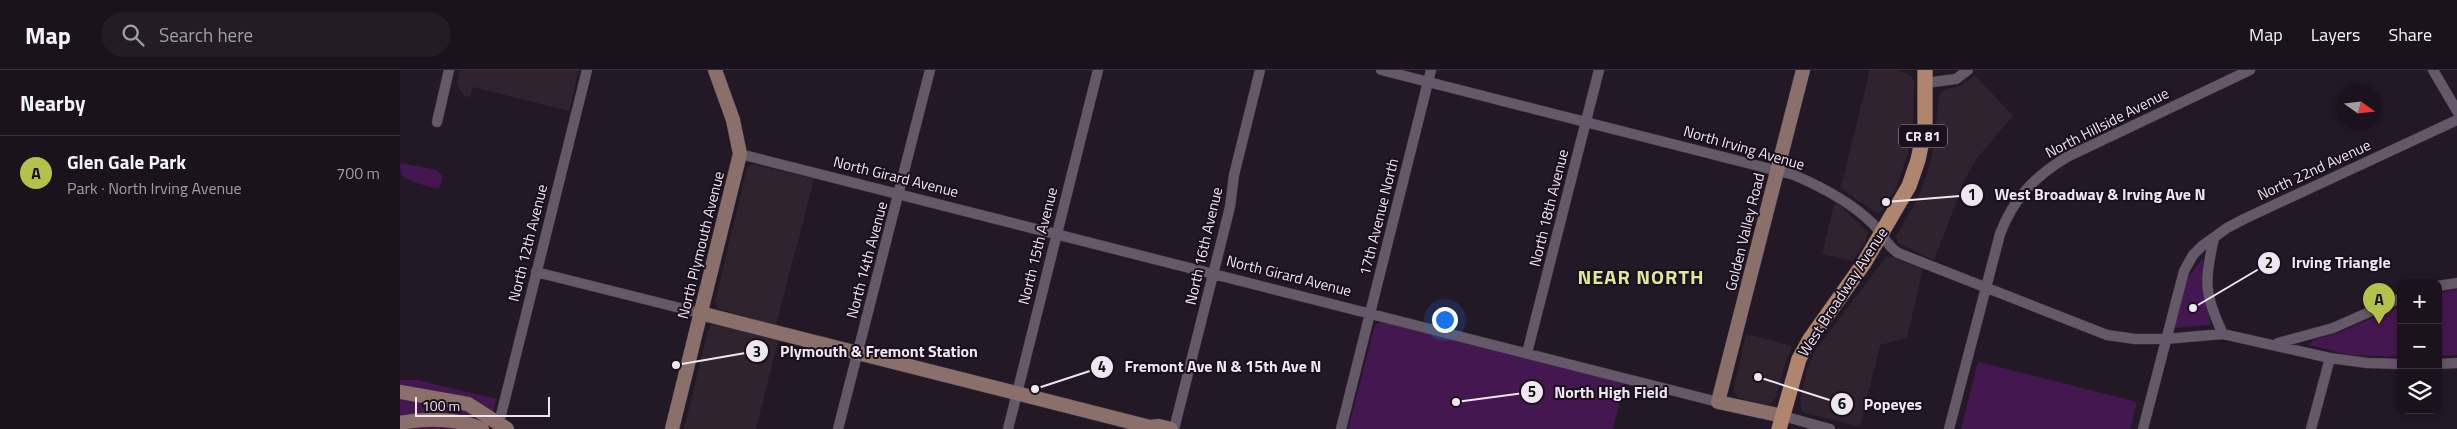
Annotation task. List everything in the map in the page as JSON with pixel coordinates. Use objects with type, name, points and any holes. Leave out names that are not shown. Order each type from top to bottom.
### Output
[{"type":"main road","name":"West Broadway Avenue","points":[[1781,423],[1799,359],[1810,339],[1882,235],[1909,186],[1916,168],[1925,127],[1925,77]]},
{"type":"street","points":[[437,122],[449,70]]},
{"type":"street","name":"North 12th Avenue","points":[[501,427],[536,272],[587,70]]},
{"type":"street","name":"North Plymouth Avenue","points":[[672,429],[740,154],[733,120],[715,70]]},
{"type":"street","name":"North 14th Avenue","points":[[838,429],[930,70]]},
{"type":"street","name":"North 15th Avenue","points":[[1008,429],[1098,70]]},
{"type":"street","name":"North 16th Avenue","points":[[1173,429],[1214,273],[1260,70]]},
{"type":"street","name":"North Irving Avenue","points":[[1381,70],[1777,170],[1814,184],[1832,194],[1872,223],[1891,249],[1898,253],[2107,334],[2135,339],[2165,339],[2223,334],[2330,358],[2367,363],[2397,364]]},
{"type":"street","name":"17th Avenue North","points":[[1341,429],[1431,70]]},
{"type":"street","name":"North 18th Avenue","points":[[1527,353],[1600,70]]},
{"type":"street","name":"Golden Valley Road","points":[[1718,402],[1803,70]]},
{"type":"street","points":[[1925,77],[1956,79],[1968,70]]},
{"type":"street","name":"North Hillside Avenue","points":[[1949,429],[2000,234],[2012,207],[2034,180],[2049,168],[2090,144],[2250,70]]},
{"type":"street","points":[[2434,70],[2457,111]]},
{"type":"street","name":"North 22nd Avenue","points":[[2142,429],[2184,271],[2193,255],[2227,228],[2244,219],[2457,120]]},
{"type":"street","name":"North Girard Avenue","points":[[740,154],[1718,402],[1781,423],[1830,429]]},
{"type":"street","points":[[2214,238],[2207,266],[2206,287],[2210,308],[2223,334]]},
{"type":"street","points":[[536,272],[1150,427],[1159,426],[1173,429]]},
{"type":"street","points":[[2442,285],[2457,283]]},
{"type":"street","name":"North Irving Avenue","points":[[2274,344],[2333,328],[2397,300]]},
{"type":"street","points":[[2311,429],[2330,358]]},
{"type":"street","points":[[2442,364],[2457,363]]},
{"type":"street","points":[[400,392],[468,404],[501,427]]},
{"type":"street","points":[[400,423],[417,420],[454,422],[482,429]]},
{"type":"shaded area","points":[[459,70],[579,70],[569,111],[473,87],[470,97],[464,96],[457,84]]},
{"type":"shaded area","points":[[1870,70],[1898,70],[1908,74],[1914,80],[1913,132],[1907,156],[1896,188],[1884,209],[1878,213],[1841,188]]},
{"type":"shaded area","points":[[1975,75],[2013,116],[1978,157],[1966,177],[1934,260],[1898,243],[1896,236],[1918,198],[1928,170],[1935,140],[1939,97],[1943,90],[1960,86]]},
{"type":"shaded area","points":[[401,163],[437,170],[443,177],[439,188],[425,186],[404,177],[400,168]]},
{"type":"shaded area","points":[[752,164],[814,179],[776,325],[719,309],[715,302],[747,168]]},
{"type":"shaded area","points":[[1835,201],[1868,232],[1867,238],[1853,261],[1822,254]]},
{"type":"shaded area","points":[[1886,257],[1923,269],[1907,338],[1880,345],[1860,427],[1805,413],[1801,409],[1800,401],[1807,369],[1815,351]]},
{"type":"shaded area","points":[[2203,258],[2203,291],[2211,325],[2173,328],[2186,280]]},
{"type":"shaded area","points":[[2457,289],[2457,355],[2442,356],[2442,292]]},
{"type":"shaded area","points":[[2397,308],[2397,357],[2350,355],[2309,345],[2314,340],[2340,332]]},
{"type":"shaded area","points":[[1383,320],[1625,381],[1613,429],[1348,429],[1375,325]]},
{"type":"shaded area","points":[[717,322],[779,337],[756,429],[684,429],[708,331],[712,324]]},
{"type":"shaded area","points":[[1746,334],[1792,346],[1776,397],[1771,403],[1765,404],[1739,398],[1733,391]]},
{"type":"shaded area","points":[[1978,362],[2137,402],[2130,429],[1961,429]]},
{"type":"shaded area","points":[[400,380],[417,380],[497,399],[487,429],[400,429]]},
{"type":"place","name":"West Broadway & Irving Ave N","points":[[1886,202]]},
{"type":"place","name":"Irving Triangle","points":[[2193,308]]},
{"type":"place","name":"Glen Gale Park","points":[[2379,324]]},
{"type":"place","name":"Plymouth & Fremont Station","points":[[676,365]]},
{"type":"place","name":"Popeyes","points":[[1758,377]]},
{"type":"place","name":"Fremont Ave N & 15th Ave N","points":[[1035,389]]},
{"type":"place","name":"North High Field","points":[[1456,402]]},
{"type":"district","name":"NEAR NORTH","points":[[1641,277]]}]
